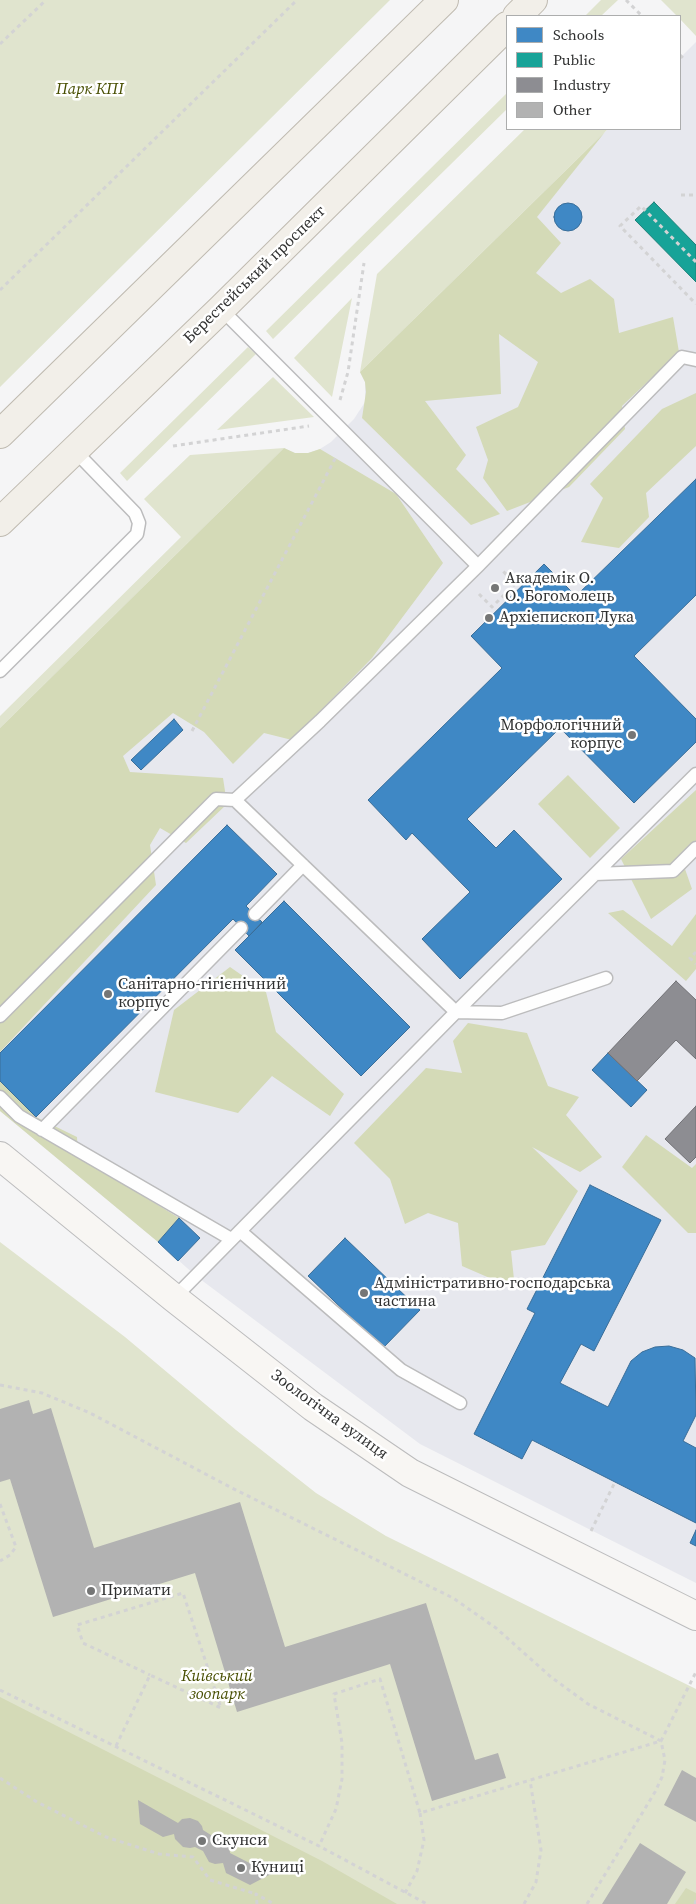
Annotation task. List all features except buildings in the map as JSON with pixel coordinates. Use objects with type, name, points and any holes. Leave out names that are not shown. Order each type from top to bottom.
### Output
[{"type":"main road","points":[[0,434],[444,0]]},
{"type":"main road","points":[[518,15],[534,0]]},
{"type":"main road","name":"Берестейський проспект","points":[[0,522],[221,308],[506,27]]},
{"type":"street","name":"Зоологічна вулиця","points":[[0,1156],[174,1298],[313,1407],[410,1473],[696,1616]]},
{"type":"lane","points":[[221,308],[478,566]]},
{"type":"lane","points":[[236,800],[478,566],[682,357],[696,360]]},
{"type":"lane","points":[[0,671],[137,534],[139,524],[135,513],[74,450]]},
{"type":"lane","points":[[174,1298],[456,1012],[696,774]]},
{"type":"lane","points":[[0,1016],[216,799],[236,800],[456,1012],[502,1013],[606,978]]},
{"type":"lane","points":[[595,874],[673,871],[696,848]]},
{"type":"lane","points":[[255,914],[303,865]]},
{"type":"lane","points":[[42,1130],[242,928]]},
{"type":"lane","points":[[0,1097],[19,1116],[42,1130],[235,1235],[401,1370],[460,1403]]},
{"type":"path","points":[[0,44],[46,0]]},
{"type":"path","points":[[0,290],[297,0]]},
{"type":"path","points":[[626,0],[641,15]]},
{"type":"path","points":[[681,56],[685,60]]},
{"type":"path","points":[[681,195],[696,195]]},
{"type":"path","points":[[696,262],[641,206],[620,226],[696,304]]},
{"type":"path","points":[[173,446],[334,422],[348,372],[364,263]]},
{"type":"path","points":[[192,731],[340,450]]},
{"type":"path","points":[[476,590],[492,607],[504,596],[515,584],[498,567]]},
{"type":"path","points":[[504,596],[507,600]]},
{"type":"path","points":[[696,952],[690,958],[696,964]]},
{"type":"path","points":[[0,1385],[42,1392],[90,1413],[232,1488],[453,1598],[496,1628],[551,1677],[588,1704],[661,1741]]},
{"type":"path","points":[[588,1536],[615,1482]]},
{"type":"path","points":[[0,1504],[16,1547],[10,1555],[0,1561]]},
{"type":"path","points":[[183,1593],[221,1708],[150,1675],[83,1643],[77,1625],[183,1593]]},
{"type":"path","points":[[587,1904],[655,1792],[662,1777],[665,1760],[661,1741],[696,1672]]},
{"type":"path","points":[[116,1746],[150,1675]]},
{"type":"path","points":[[319,1846],[336,1809],[342,1779],[342,1743],[334,1694],[380,1680],[420,1813],[424,1840],[417,1871],[406,1892]]},
{"type":"path","points":[[0,1690],[319,1846],[427,1904]]},
{"type":"path","points":[[420,1813],[661,1741]]},
{"type":"path","points":[[0,1778],[38,1802],[106,1837],[159,1854],[193,1857],[210,1880],[256,1894],[274,1904]]},
{"type":"path","points":[[524,1904],[536,1882],[541,1850],[530,1780]]},
{"type":"path","points":[[256,1894],[257,1904]]},
{"type":"path","points":[[695,1904],[696,1900]]},
{"type":"shaded area","points":[[696,42],[696,1583],[420,1444],[196,1276],[158,1242],[0,1111],[0,728],[284,448],[295,453],[308,453],[320,449],[331,442],[354,419],[365,402],[365,382],[360,372],[607,130],[681,130],[681,57]]},
{"type":"green space","name":"Парк КПІ","points":[[0,0],[390,0],[0,387]]},
{"type":"green space","points":[[601,0],[618,0],[602,15],[586,15]]},
{"type":"green space","points":[[661,0],[696,0],[696,36],[681,20],[681,15],[676,15]]},
{"type":"green space","points":[[506,94],[506,110],[273,339],[266,331]]},
{"type":"green space","points":[[524,130],[607,130],[360,372],[377,274]]},
{"type":"green space","points":[[605,132],[537,217],[561,243],[536,273],[561,293],[590,279],[614,299],[619,333],[673,317],[679,352],[622,406],[625,429],[569,487],[507,511],[483,478],[488,460],[476,427],[518,407],[538,362],[499,334],[501,394],[425,401],[466,455],[456,469],[500,514],[471,525],[362,418],[366,392],[365,382],[360,372]]},
{"type":"green space","points":[[352,298],[332,397],[294,358]]},
{"type":"green space","points":[[248,347],[256,354],[127,481],[120,473]]},
{"type":"green space","points":[[273,377],[314,417],[217,430]]},
{"type":"green space","points":[[696,393],[696,446],[646,493],[649,517],[619,548],[581,542],[603,498],[590,484],[662,409]]},
{"type":"green space","points":[[284,448],[0,728],[0,716],[181,537],[144,499],[190,455]]},
{"type":"green space","points":[[284,448],[295,453],[308,453],[320,449],[396,494],[443,563],[372,658],[292,740],[264,733],[233,764],[204,732],[173,713],[123,756],[130,772],[223,778],[227,804],[186,843],[160,828],[150,845],[156,885],[0,1052],[0,728]]},
{"type":"green space","points":[[568,775],[620,828],[590,858],[538,804]]},
{"type":"green space","points":[[696,790],[696,856],[685,869],[692,889],[651,919],[621,859]]},
{"type":"green space","points":[[623,910],[672,946],[696,914],[696,969],[686,981],[608,913]]},
{"type":"green space","points":[[230,967],[266,992],[276,1032],[344,1094],[330,1116],[272,1076],[238,1113],[155,1092],[174,1010]]},
{"type":"green space","points":[[468,1023],[527,1033],[548,1086],[579,1097],[566,1115],[602,1157],[580,1172],[532,1147],[578,1191],[545,1245],[511,1251],[515,1289],[462,1266],[458,1223],[428,1213],[405,1224],[390,1179],[354,1143],[426,1068],[462,1073],[453,1041]]},
{"type":"green space","points":[[0,1081],[36,1117],[77,1137],[78,1156],[179,1218],[158,1242],[0,1111]]},
{"type":"green space","points":[[646,1135],[692,1168],[696,1164],[696,1233],[688,1233],[622,1167]]},
{"type":"green space","name":"Київський зоопарк","points":[[0,1242],[125,1337],[236,1430],[316,1493],[386,1536],[696,1689],[696,1904],[0,1904]]},
{"type":"green space","points":[[0,1697],[322,1861],[397,1904],[0,1904]]},
{"type":"green space","points":[[686,1888],[696,1893],[696,1904],[675,1904]]},
{"type":"place","name":"Академік О. О. Богомолець","points":[[495,588]]},
{"type":"place","name":"Архіепископ Лука","points":[[489,618]]},
{"type":"place","name":"Морфологічний корпус","points":[[632,735]]},
{"type":"place","name":"Санітарно-гігієнічний корпус","points":[[108,994]]},
{"type":"place","name":"Адміністративно-господарська частина","points":[[364,1293]]},
{"type":"place","name":"Примати","points":[[91,1591]]},
{"type":"place","name":"Скунси","points":[[202,1841]]},
{"type":"place","name":"Куниці","points":[[241,1868]]}]
